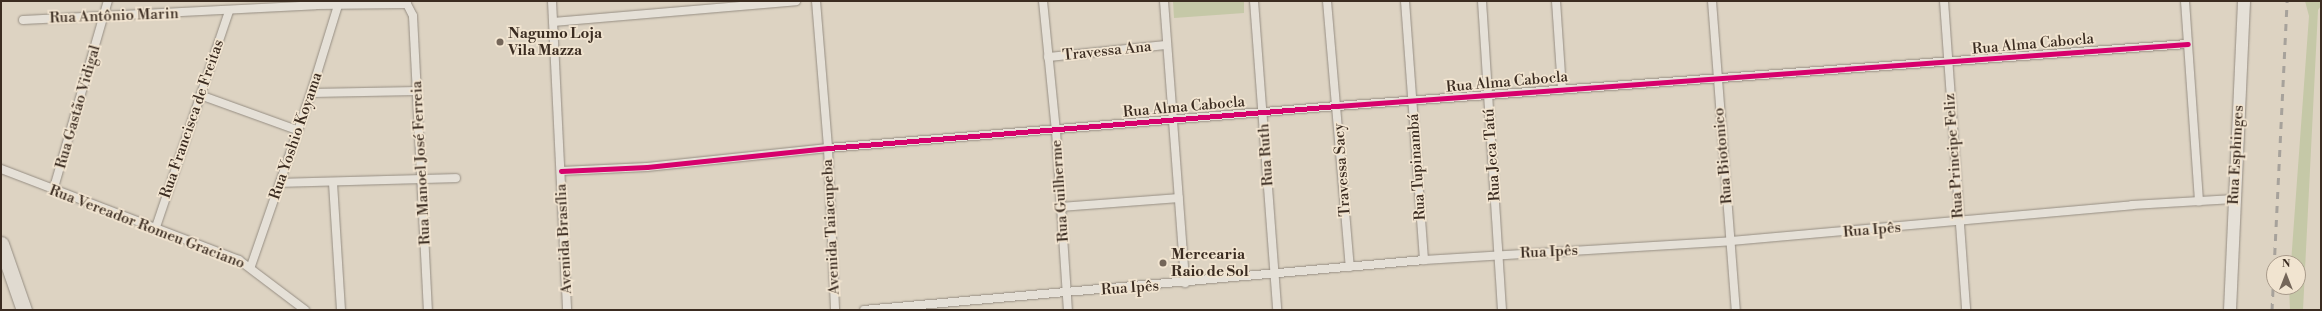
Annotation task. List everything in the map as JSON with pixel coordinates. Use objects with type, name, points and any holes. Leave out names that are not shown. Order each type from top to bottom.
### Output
[{"type":"highway","points":[[1,244],[24,310]]},
{"type":"street","name":"Rua Gastão Vidigal","points":[[53,191],[105,17],[108,1]]},
{"type":"street","name":"Avenida Brasília","points":[[552,1],[567,310]]},
{"type":"street","points":[[554,22],[796,1]]},
{"type":"street","name":"Avenida Taiacupeba","points":[[816,1],[828,148],[835,310]]},
{"type":"street","name":"Rua Guilherme","points":[[1043,1],[1056,131],[1068,310]]},
{"type":"street","points":[[1164,1],[1166,45],[1185,284]]},
{"type":"street","name":"Rua Ruth","points":[[1254,1],[1277,310]]},
{"type":"street","name":"Travessa Sacy","points":[[1327,1],[1350,267]]},
{"type":"street","name":"Rua Tupinambá","points":[[1405,1],[1424,260]]},
{"type":"street","name":"Rua Jeca Tatú","points":[[1482,1],[1502,310]]},
{"type":"street","points":[[1556,1],[1562,90]]},
{"type":"street","name":"Rua Biotonico","points":[[1712,1],[1716,80],[1736,310]]},
{"type":"street","name":"Rua Principe Feliz","points":[[1944,1],[1966,310]]},
{"type":"street","points":[[2185,1],[2199,202]]},
{"type":"street","name":"Rua Esphinges","points":[[2230,310],[2244,1]]},
{"type":"street","name":"Rua Antônio Marin","points":[[23,20],[229,11],[316,3],[338,4],[400,2],[407,4],[413,16]]},
{"type":"street","name":"Rua Yoshio Koyama","points":[[251,266],[311,93],[338,4]]},
{"type":"street","name":"Rua Francisca de Freitas","points":[[156,227],[229,11]]},
{"type":"street","name":"Rua Manoel José Ferreia","points":[[413,16],[428,310]]},
{"type":"street","name":"Rua Alma Cabocla","points":[[560,172],[647,167],[828,148],[1056,131],[1337,106],[1716,80],[2188,44]]},
{"type":"street","name":"Travessa Ana","points":[[1048,57],[1166,45]]},
{"type":"street","points":[[311,93],[418,91]]},
{"type":"street","points":[[200,95],[297,130]]},
{"type":"street","name":"Rua Vereador Romeu Graciano","points":[[1,169],[53,191],[156,227],[251,266],[305,310]]},
{"type":"street","points":[[280,183],[333,183],[456,178]]},
{"type":"street","points":[[333,183],[341,310]]},
{"type":"street","points":[[1061,207],[1179,198]]},
{"type":"street","name":"Rua Ipês","points":[[864,310],[1185,284],[1424,260],[1730,241],[1959,223],[2132,205],[2234,200]]},
{"type":"green space","points":[[1173,1],[1244,1],[1244,13],[1174,18]]},
{"type":"green space","points":[[2305,1],[2321,1],[2321,6],[2318,10],[2306,255],[2292,255],[2309,16]]},
{"type":"green space","points":[[2289,295],[2304,295],[2303,310],[2290,310]]},
{"type":"railway","points":[[2272,310],[2287,1]]},
{"type":"cycle path","points":[[561,171],[647,167],[828,148],[1337,106],[2188,44]]},
{"type":"place","name":"Nagumo Loja Vila Mazza","points":[[500,42]]},
{"type":"place","name":"Mercearia Raio de Sol","points":[[1163,263]]}]
